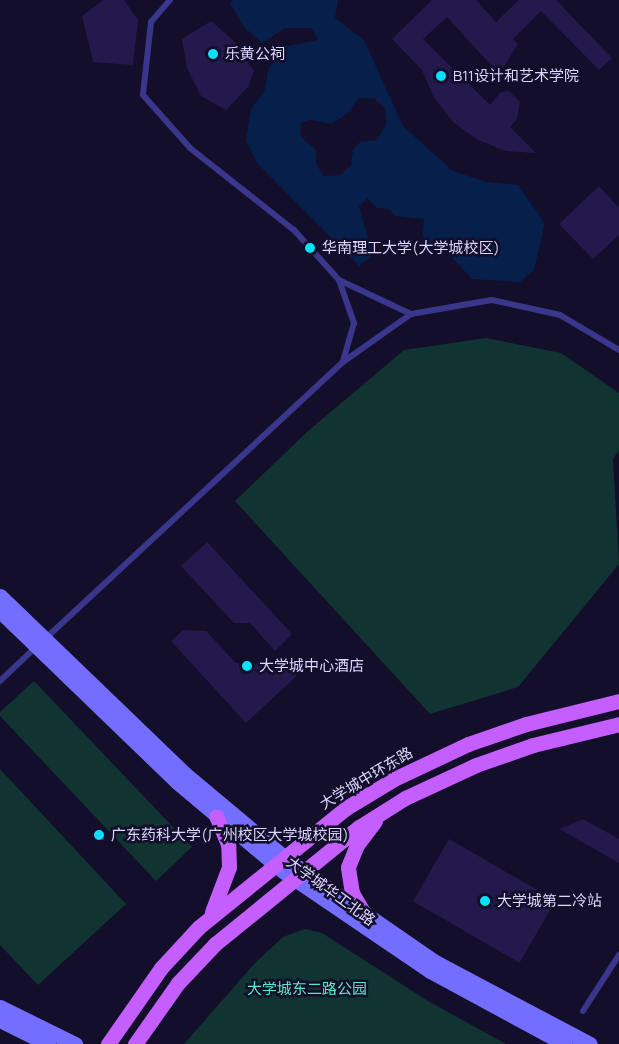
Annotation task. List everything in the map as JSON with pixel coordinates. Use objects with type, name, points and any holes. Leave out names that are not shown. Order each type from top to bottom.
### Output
[{"type":"main road","name":"大学城华工北路","points":[[0,596],[41,643],[216,816],[430,971],[565,1044]]},
{"type":"main road","name":"大学城华工北路","points":[[0,611],[41,643],[278,860]]},
{"type":"main road","name":"大学城中环东路","points":[[108,1044],[161,968],[207,920],[278,860],[360,799],[434,759],[526,724],[619,701]]},
{"type":"main road","points":[[135,1044],[167,997],[204,955],[296,874],[384,811],[477,765],[533,745],[619,724]]},
{"type":"main road","points":[[366,917],[352,892],[348,867],[357,845],[384,811]]},
{"type":"main road","points":[[207,920],[229,867],[228,844],[216,816]]},
{"type":"main road","name":"大学城华工北路","points":[[296,874],[485,990],[590,1044]]},
{"type":"main road","points":[[0,1007],[75,1044]]},
{"type":"main road","points":[[0,1020],[48,1044]]},
{"type":"lane","points":[[170,0],[151,22],[143,95],[190,148],[294,230],[339,280],[354,322],[343,362]]},
{"type":"lane","points":[[339,280],[411,314]]},
{"type":"lane","points":[[0,681],[343,362],[411,314],[492,300],[560,315],[619,350]]},
{"type":"lane","points":[[583,1011],[619,955]]},
{"type":"green space","points":[[486,338],[561,353],[619,393],[619,450],[613,459],[619,564],[518,687],[430,714],[235,501],[307,432],[404,350]]},
{"type":"green space","points":[[34,681],[192,847],[156,881],[0,716],[0,712]]},
{"type":"green space","points":[[0,769],[126,904],[38,985],[0,945]]},
{"type":"green space","name":"大学城东二路公园","points":[[305,929],[322,933],[428,1001],[506,1044],[184,1044],[255,963],[283,937]]},
{"type":"water","points":[[233,0],[338,0],[335,18],[364,40],[403,126],[453,171],[487,182],[518,185],[545,223],[534,270],[520,282],[472,279],[442,247],[431,257],[422,244],[424,219],[396,216],[389,209],[377,208],[367,198],[359,206],[373,255],[359,266],[257,163],[246,141],[251,109],[265,90],[268,69],[286,46],[318,40],[312,28],[285,28],[262,43],[245,28],[230,3]],"holes":[[[358,98],[374,98],[386,109],[386,125],[377,140],[360,142],[353,150],[351,165],[341,175],[324,176],[316,164],[316,150],[300,136],[301,123],[310,120],[332,124],[348,113]]]},
{"type":"building","points":[[103,0],[124,0],[138,20],[133,65],[93,62],[82,16]]},
{"type":"building","name":"B11设计和艺术学院","points":[[432,0],[476,0],[496,22],[519,0],[556,0],[612,58],[599,70],[541,11],[513,39],[518,44],[499,74],[447,17],[423,39],[490,105],[501,92],[509,91],[520,102],[517,119],[510,127],[536,153],[506,151],[478,140],[454,123],[434,98],[422,70],[392,39]]},
{"type":"building","name":"乐黄公祠","points":[[211,21],[232,39],[254,71],[248,87],[226,110],[201,96],[187,68],[182,39]]},
{"type":"building","points":[[599,186],[619,208],[619,235],[593,259],[559,224]]},
{"type":"building","points":[[207,542],[292,634],[275,651],[250,623],[234,623],[181,566]]},
{"type":"building","points":[[183,630],[206,631],[236,663],[260,664],[270,675],[290,657],[303,670],[246,723],[171,641]]},
{"type":"building","points":[[583,819],[619,839],[619,863],[559,829]]},
{"type":"building","name":"大学城第二冷站","points":[[449,839],[556,900],[520,963],[413,901]]},
{"type":"place","name":"乐黄公祠","points":[[213,54]]},
{"type":"place","name":"B11设计和艺术学院","points":[[441,76]]},
{"type":"place","name":"华南理工大学(大学城校区)","points":[[310,248]]},
{"type":"place","name":"大学城中心酒店","points":[[247,666]]},
{"type":"place","name":"广东药科大学(广州校区大学城校园)","points":[[99,835]]},
{"type":"place","name":"大学城第二冷站","points":[[485,901]]}]
